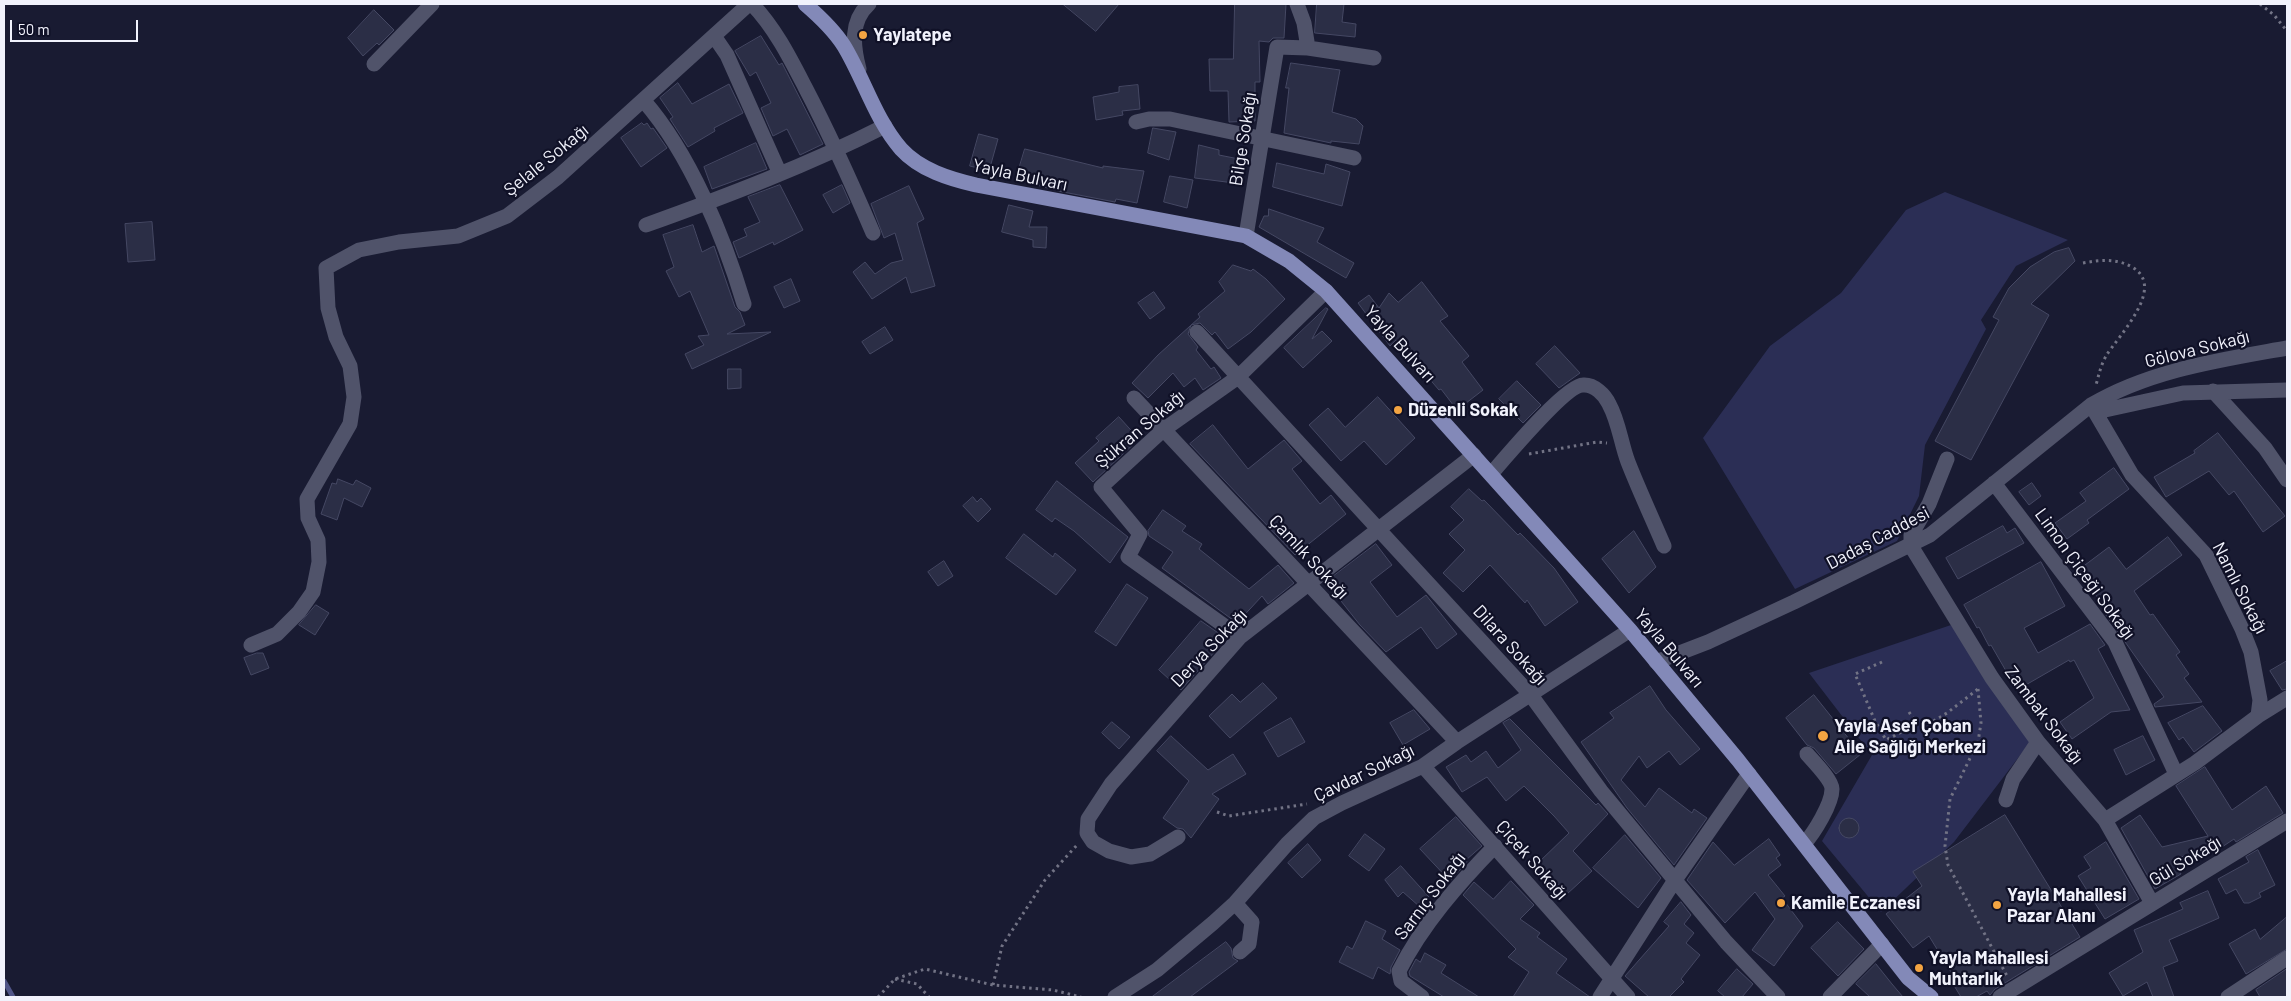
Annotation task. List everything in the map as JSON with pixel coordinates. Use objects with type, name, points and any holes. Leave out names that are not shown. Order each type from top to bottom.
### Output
[{"type":"main road","name":"Yayla Bulvarı","points":[[805,4],[824,20],[843,45],[885,126],[902,150],[925,167],[948,178],[1032,197],[1246,236],[1289,261],[1326,291],[1630,630],[1749,774],[1908,978],[1932,997]]},
{"type":"main road","name":"Yayla Bulvarı","points":[[1908,978],[1914,997]]},
{"type":"street","points":[[374,64],[432,4]]},
{"type":"street","points":[[750,4],[765,18],[785,48],[837,150],[873,233]]},
{"type":"street","name":"Şelale Sokağı","points":[[251,645],[277,634],[299,612],[313,592],[319,562],[318,540],[308,518],[307,499],[350,424],[354,398],[350,366],[336,337],[328,308],[326,268],[359,250],[399,242],[458,236],[507,216],[558,177],[750,4]]},
{"type":"street","points":[[862,82],[854,50],[854,35],[856,23],[863,9],[869,4]]},
{"type":"street","points":[[1297,4],[1304,23],[1308,48],[1374,58]]},
{"type":"street","points":[[714,36],[727,55],[780,174]]},
{"type":"street","name":"Bilge Sokağı","points":[[1246,236],[1278,47],[1308,48]]},
{"type":"street","points":[[644,101],[662,122],[672,138],[706,204],[732,262],[744,304]]},
{"type":"street","points":[[1136,122],[1149,119],[1170,119],[1354,158]]},
{"type":"street","points":[[646,225],[706,204],[780,174],[837,150],[885,126]]},
{"type":"street","name":"Şükran Sokağı","points":[[1240,637],[1128,557],[1140,534],[1101,487],[1163,430],[1238,377],[1326,291]]},
{"type":"street","name":"Dilara Sokağı","points":[[1197,332],[1530,694],[1602,791],[1726,942],[1778,997]]},
{"type":"street","name":"Gölova Sokağı","points":[[2093,408],[2108,395],[2196,365],[2287,348]]},
{"type":"street","points":[[1491,474],[1543,416],[1573,389],[1582,384],[1598,390],[1610,406],[1622,444],[1664,546]]},
{"type":"street","name":"Dadaş Caddesi","points":[[1656,662],[1725,634],[1911,546],[1930,535],[1994,483],[2093,408],[2183,393],[2287,390]]},
{"type":"street","points":[[2213,391],[2265,448],[2287,480]]},
{"type":"street","name":"Çamlık Sokağı","points":[[1134,398],[1457,742]]},
{"type":"street","name":"Namlı Sokağı","points":[[2093,408],[2132,475],[2206,555],[2242,629],[2251,652],[2260,700],[2258,716]]},
{"type":"street","name":"Derya Sokağı","points":[[1087,833],[1088,819],[1111,784],[1240,637],[1474,455]]},
{"type":"street","points":[[1911,546],[1911,535],[1929,504],[1948,458]]},
{"type":"street","name":"Limon Çiçeği Sokağı","points":[[1994,483],[2115,642],[2176,774]]},
{"type":"street","name":"Zambak Sokağı","points":[[1911,546],[1992,678],[2038,742],[2105,820],[2152,903]]},
{"type":"street","name":"Çavdar Sokağı","points":[[1115,997],[1156,970],[1234,903],[1287,844],[1314,818],[1423,766],[1630,630]]},
{"type":"street","points":[[2105,820],[2213,751],[2258,716],[2287,698]]},
{"type":"street","points":[[2006,800],[2013,779],[2038,742]]},
{"type":"street","points":[[1804,844],[1822,819],[1832,789],[1830,782],[1807,754]]},
{"type":"street","name":"Çiçek Sokağı","points":[[1423,766],[1628,997]]},
{"type":"street","points":[[1600,997],[1675,880],[1749,774]]},
{"type":"street","name":"Gül Sokağı","points":[[2000,997],[2287,821]]},
{"type":"street","points":[[1087,833],[1093,842],[1109,851],[1131,857],[1150,854],[1178,836]]},
{"type":"street","name":"Sarnıç Sokağı","points":[[1422,997],[1401,981],[1399,971],[1429,924],[1471,870],[1495,846]]},
{"type":"street","points":[[1234,903],[1252,922],[1249,944],[1240,952]]},
{"type":"street","points":[[1830,997],[1882,944]]},
{"type":"street","points":[[2228,997],[2287,958]]},
{"type":"path","points":[[2260,4],[2274,15],[2287,31]]},
{"type":"path","points":[[2083,263],[2110,260],[2123,262],[2137,270],[2144,282],[2145,292],[2137,311],[2100,368],[2093,408]]},
{"type":"path","points":[[1506,457],[1597,442],[1622,444]]},
{"type":"path","points":[[1882,662],[1855,674],[1875,722],[1886,740],[1917,724],[1925,726],[1947,713],[1992,678]]},
{"type":"path","points":[[1978,689],[1981,723],[1978,742],[1950,799],[1945,846],[1948,864],[2013,989]]},
{"type":"path","points":[[1909,712],[1917,724]]},
{"type":"path","points":[[1217,812],[1229,816],[1309,803]]},
{"type":"path","points":[[993,985],[1002,946],[1045,880],[1087,833]]},
{"type":"path","points":[[878,997],[895,979],[925,969],[993,985],[1053,990],[1081,997]]},
{"type":"path","points":[[895,979],[917,984],[929,997]]},
{"type":"shaded area","points":[[1945,192],[2068,240],[2016,266],[1981,320],[1986,329],[1925,445],[1919,496],[1897,541],[1795,589],[1703,438],[1770,346],[1841,293],[1906,210]]},
{"type":"shaded area","points":[[1951,625],[2031,741],[1954,842],[1881,912],[1822,841],[1872,755],[1809,673]]},
{"type":"building","points":[[1063,4],[1119,4],[1096,31]]},
{"type":"building","points":[[1235,4],[1286,4],[1284,38],[1273,38],[1269,42],[1259,41],[1260,82],[1255,82],[1255,121],[1229,122],[1228,91],[1210,91],[1209,59],[1233,59]]},
{"type":"building","points":[[1317,4],[1344,4],[1342,22],[1356,24],[1355,37],[1315,33]]},
{"type":"building","points":[[374,10],[394,30],[379,45],[377,43],[363,56],[348,38]]},
{"type":"building","points":[[761,36],[779,65],[782,63],[823,144],[800,155],[787,129],[773,136],[761,108],[771,103],[756,72],[750,76],[735,51]]},
{"type":"building","points":[[1291,63],[1340,70],[1332,112],[1356,119],[1363,126],[1359,144],[1331,141],[1331,143],[1284,133],[1289,88],[1286,88]]},
{"type":"building","points":[[678,83],[692,104],[729,84],[743,113],[714,128],[715,131],[688,147],[670,119],[673,117],[660,98]]},
{"type":"building","points":[[1138,85],[1140,109],[1122,111],[1123,115],[1096,120],[1093,97],[1119,92],[1119,87]]},
{"type":"building","points":[[642,123],[644,125],[647,123],[651,129],[653,128],[667,148],[641,167],[621,138]]},
{"type":"building","points":[[1153,128],[1176,132],[1169,160],[1148,153]]},
{"type":"building","points":[[979,134],[998,139],[989,171],[970,166]]},
{"type":"building","points":[[756,143],[767,169],[712,189],[704,167]]},
{"type":"building","points":[[1199,145],[1219,150],[1219,155],[1239,159],[1234,183],[1195,178]]},
{"type":"building","points":[[1025,149],[1103,168],[1103,166],[1144,171],[1137,203],[1116,199],[1115,202],[1058,191],[1016,179]]},
{"type":"building","points":[[1277,163],[1324,174],[1326,164],[1350,172],[1342,206],[1273,187]]},
{"type":"building","points":[[1170,176],[1193,180],[1187,208],[1164,202]]},
{"type":"building","points":[[780,185],[803,230],[774,245],[773,242],[739,258],[733,242],[747,236],[744,229],[760,222],[748,197]]},
{"type":"building","points":[[842,185],[850,203],[833,213],[823,195]]},
{"type":"building","points":[[909,186],[924,219],[917,223],[935,286],[911,293],[906,277],[872,299],[853,272],[865,262],[875,274],[891,263],[903,260],[895,233],[884,238],[871,204]]},
{"type":"building","points":[[1009,205],[1033,211],[1029,227],[1047,227],[1046,248],[1033,247],[1033,240],[1002,232]]},
{"type":"building","points":[[1269,209],[1324,228],[1317,242],[1354,263],[1346,278],[1259,227],[1264,216],[1268,216]]},
{"type":"building","points":[[152,222],[155,260],[128,262],[125,224]]},
{"type":"building","points":[[693,225],[702,252],[714,246],[735,307],[740,312],[745,325],[727,334],[771,332],[692,369],[685,354],[704,345],[698,336],[709,335],[690,291],[679,297],[666,271],[674,267],[663,235]]},
{"type":"building","points":[[2069,248],[2075,261],[2031,304],[2049,315],[1971,460],[1935,441],[1999,320],[1993,317],[2009,288],[2030,267],[2054,252]]},
{"type":"building","points":[[1233,265],[1251,271],[1253,269],[1266,279],[1285,299],[1251,332],[1228,349],[1215,332],[1212,335],[1200,323],[1191,325],[1200,317],[1198,314],[1225,291],[1219,282]]},
{"type":"building","points":[[791,279],[800,301],[784,308],[774,287]]},
{"type":"building","points":[[1422,282],[1448,316],[1440,321],[1469,356],[1462,362],[1483,390],[1457,410],[1441,389],[1439,390],[1396,340],[1390,346],[1358,303],[1369,295],[1379,308],[1389,293],[1398,302]]},
{"type":"building","points":[[1154,292],[1165,308],[1150,319],[1138,303]]},
{"type":"building","points":[[1326,308],[1328,309],[1312,339],[1322,331],[1332,341],[1303,368],[1284,348]]},
{"type":"building","points":[[1191,325],[1188,334],[1198,347],[1196,350],[1211,369],[1214,367],[1221,378],[1203,390],[1195,378],[1184,387],[1173,373],[1148,398],[1132,383],[1158,355]]},
{"type":"building","points":[[885,327],[893,340],[870,354],[862,342]]},
{"type":"building","points":[[1555,346],[1580,373],[1559,388],[1536,364]]},
{"type":"building","points":[[728,369],[741,369],[741,388],[728,389]]},
{"type":"building","points":[[1517,381],[1541,405],[1523,423],[1499,399]]},
{"type":"building","points":[[1378,397],[1415,438],[1386,465],[1364,441],[1341,461],[1309,425],[1328,408],[1345,427]]},
{"type":"building","points":[[1119,417],[1139,439],[1093,482],[1075,463],[1099,441],[1096,438]]},
{"type":"building","points":[[1213,425],[1248,469],[1284,440],[1302,461],[1292,469],[1320,504],[1331,495],[1346,514],[1295,555],[1190,444]]},
{"type":"building","points":[[2218,433],[2285,516],[2263,532],[2234,491],[2229,495],[2209,471],[2166,497],[2154,477],[2195,453],[2194,451]]},
{"type":"building","points":[[2114,468],[2129,489],[2087,520],[2089,523],[2067,539],[2055,523],[2086,501],[2080,493]]},
{"type":"building","points":[[338,479],[353,485],[356,480],[371,488],[362,507],[344,498],[337,520],[321,514],[332,483],[336,484]]},
{"type":"building","points":[[1057,481],[1128,537],[1110,563],[1074,531],[1055,518],[1052,522],[1036,510]]},
{"type":"building","points":[[2032,483],[2041,496],[2029,505],[2019,492]]},
{"type":"building","points":[[1469,489],[1482,501],[1484,500],[1518,535],[1520,533],[1554,568],[1578,602],[1545,626],[1527,600],[1525,603],[1490,565],[1463,592],[1443,573],[1465,550],[1449,534],[1464,520],[1451,507]]},
{"type":"building","points":[[973,497],[977,502],[981,498],[991,509],[978,522],[963,506]]},
{"type":"building","points":[[1163,510],[1186,526],[1182,531],[1202,544],[1199,549],[1249,589],[1278,565],[1294,583],[1268,604],[1262,596],[1237,623],[1162,568],[1173,552],[1149,536],[1148,531]]},
{"type":"building","points":[[2003,526],[2007,533],[2015,528],[2024,543],[1958,579],[1946,558]]},
{"type":"building","points":[[1634,531],[1656,567],[1629,593],[1602,559]]},
{"type":"building","points":[[1024,534],[1053,557],[1055,553],[1076,570],[1056,595],[1006,558]]},
{"type":"building","points":[[2168,537],[2182,555],[2134,591],[2150,615],[2153,614],[2180,652],[2176,655],[2189,674],[2184,678],[2202,702],[2155,707],[2154,704],[2164,697],[2106,615],[2110,613],[2077,571],[2109,547],[2126,569]]},
{"type":"building","points":[[1376,544],[1392,565],[1370,582],[1397,617],[1426,595],[1457,634],[1437,649],[1421,627],[1386,652],[1360,625],[1326,582]]},
{"type":"building","points":[[944,561],[953,576],[938,586],[928,572]]},
{"type":"building","points":[[2041,562],[2065,606],[2024,628],[2038,653],[2090,624],[2105,645],[2098,649],[2130,710],[2111,712],[2072,739],[2060,722],[2094,698],[2074,660],[2070,662],[2069,660],[2017,690],[1991,645],[1989,646],[1964,605]]},
{"type":"building","points":[[1127,584],[1148,598],[1116,646],[1095,632]]},
{"type":"building","points":[[316,605],[329,613],[315,635],[299,625]]},
{"type":"building","points":[[1201,621],[1224,637],[1221,640],[1223,642],[1181,690],[1159,670]]},
{"type":"building","points":[[257,653],[263,653],[269,668],[251,675],[244,658]]},
{"type":"building","points":[[2287,661],[2287,689],[2282,690],[2270,671]]},
{"type":"building","points":[[1263,683],[1277,698],[1230,738],[1209,716],[1232,694],[1240,702]]},
{"type":"building","points":[[1650,686],[1666,710],[1700,749],[1680,765],[1669,751],[1647,768],[1639,756],[1621,780],[1645,807],[1659,788],[1692,813],[1694,809],[1707,818],[1674,865],[1627,808],[1581,742],[1614,718],[1610,713]]},
{"type":"building","name":"Yayla Asef Çoban Aile Sağlığı Merkezi","points":[[1814,695],[1861,754],[1836,774],[1814,748],[1807,745],[1786,718]]},
{"type":"building","points":[[2203,706],[2222,731],[2194,752],[2183,737],[2179,740],[2168,723]]},
{"type":"building","points":[[1414,710],[1430,729],[1403,745],[1390,723]]},
{"type":"building","points":[[1291,718],[1305,742],[1278,757],[1264,733]]},
{"type":"building","points":[[1510,719],[1596,805],[1598,803],[1608,814],[1573,851],[1592,871],[1567,894],[1538,863],[1569,833],[1554,816],[1524,786],[1506,801],[1487,777],[1462,792],[1446,767],[1466,755],[1471,762],[1486,751],[1498,768],[1521,750],[1503,723]]},
{"type":"building","points":[[1112,722],[1130,737],[1119,749],[1102,733]]},
{"type":"building","points":[[1171,736],[1208,770],[1233,754],[1246,774],[1212,794],[1219,799],[1191,838],[1183,829],[1177,828],[1163,818],[1189,781],[1157,751]]},
{"type":"building","points":[[2143,736],[2155,760],[2126,775],[2114,750]]},
{"type":"building","points":[[2205,767],[2232,810],[2266,786],[2283,813],[2236,842],[2234,839],[2222,847],[2172,859],[2181,874],[2155,889],[2121,828],[2140,815],[2162,847],[2208,836],[2176,786]]},
{"type":"building","name":"Yayla Mahallesi Pazar Alanı","points":[[2005,815],[2080,937],[1995,989],[1990,995],[1987,991],[1976,997],[1961,997],[1950,979],[1954,977],[1929,936],[1913,948],[1886,914],[1922,886],[1913,872]]},
{"type":"building","points":[[1456,817],[1482,846],[1466,860],[1467,862],[1450,881],[1420,849]]},
{"type":"building","points":[[1849,818],[1856,821],[1859,828],[1856,835],[1849,838],[1842,835],[1839,828],[1842,821]]},
{"type":"building","points":[[1365,834],[1385,849],[1369,871],[1349,856]]},
{"type":"building","points":[[1625,835],[1661,878],[1638,908],[1593,868]]},
{"type":"building","points":[[1769,839],[1780,855],[1776,858],[1781,865],[1768,875],[1785,896],[1782,898],[1803,926],[1774,966],[1752,950],[1775,919],[1755,892],[1725,923],[1687,880],[1713,842],[1734,865]]},
{"type":"building","points":[[2106,842],[2139,899],[2105,919],[2078,876],[2091,868],[2084,857]]},
{"type":"building","points":[[1308,844],[1321,860],[1302,878],[1288,863]]},
{"type":"building","points":[[2258,850],[2275,885],[2259,893],[2261,897],[2249,903],[2244,903],[2236,889],[2226,894],[2218,879],[2249,862],[2246,857]]},
{"type":"building","points":[[1401,866],[1429,897],[1420,907],[1403,892],[1398,897],[1385,880]]},
{"type":"building","points":[[1511,881],[1534,905],[1520,919],[1540,933],[1537,937],[1567,959],[1556,973],[1590,997],[1513,997],[1529,972],[1508,957],[1516,949],[1463,895],[1474,882],[1493,899]]},
{"type":"building","points":[[2208,891],[2219,918],[2169,940],[2178,961],[2163,967],[2174,997],[2153,997],[2147,982],[2123,996],[2109,973],[2143,952],[2134,930],[2183,909],[2180,903]]},
{"type":"building","points":[[1681,902],[1691,915],[1684,924],[1694,933],[1686,943],[1700,955],[1681,979],[1684,982],[1669,997],[1649,997],[1625,976],[1669,926],[1664,922]]},
{"type":"building","points":[[2287,917],[2287,949],[2246,974],[2229,944],[2255,929],[2260,939]]},
{"type":"building","points":[[1366,921],[1386,931],[1382,939],[1400,950],[1391,967],[1390,974],[1378,967],[1373,979],[1339,962],[1347,946],[1352,949]]},
{"type":"building","points":[[1838,922],[1864,949],[1838,976],[1811,948]]},
{"type":"building","points":[[1226,942],[1231,948],[1233,958],[1238,961],[1190,997],[1152,997]]},
{"type":"building","points":[[1425,953],[1446,965],[1441,973],[1479,997],[1444,997],[1410,976],[1409,972],[1416,959],[1420,962]]},
{"type":"building","points":[[1876,964],[1903,997],[1870,997],[1856,984]]},
{"type":"building","points":[[1737,969],[1753,984],[1742,997],[1725,997],[1718,991]]},
{"type":"building","points":[[2287,969],[2287,997],[2260,997],[2256,990]]},
{"type":"waterway","points":[[4,981],[13,997]]},
{"type":"place","name":"Yaylatepe","points":[[863,35]]},
{"type":"place","name":"Düzenli Sokak","points":[[1398,410]]},
{"type":"place","name":"Yayla Asef Çoban Aile Sağlığı Merkezi","points":[[1823,736]]},
{"type":"place","name":"Kamile Eczanesi","points":[[1781,903]]},
{"type":"place","name":"Yayla Mahallesi Pazar Alanı","points":[[1997,905]]},
{"type":"place","name":"Yayla Mahallesi Muhtarlık","points":[[1919,968]]}]
